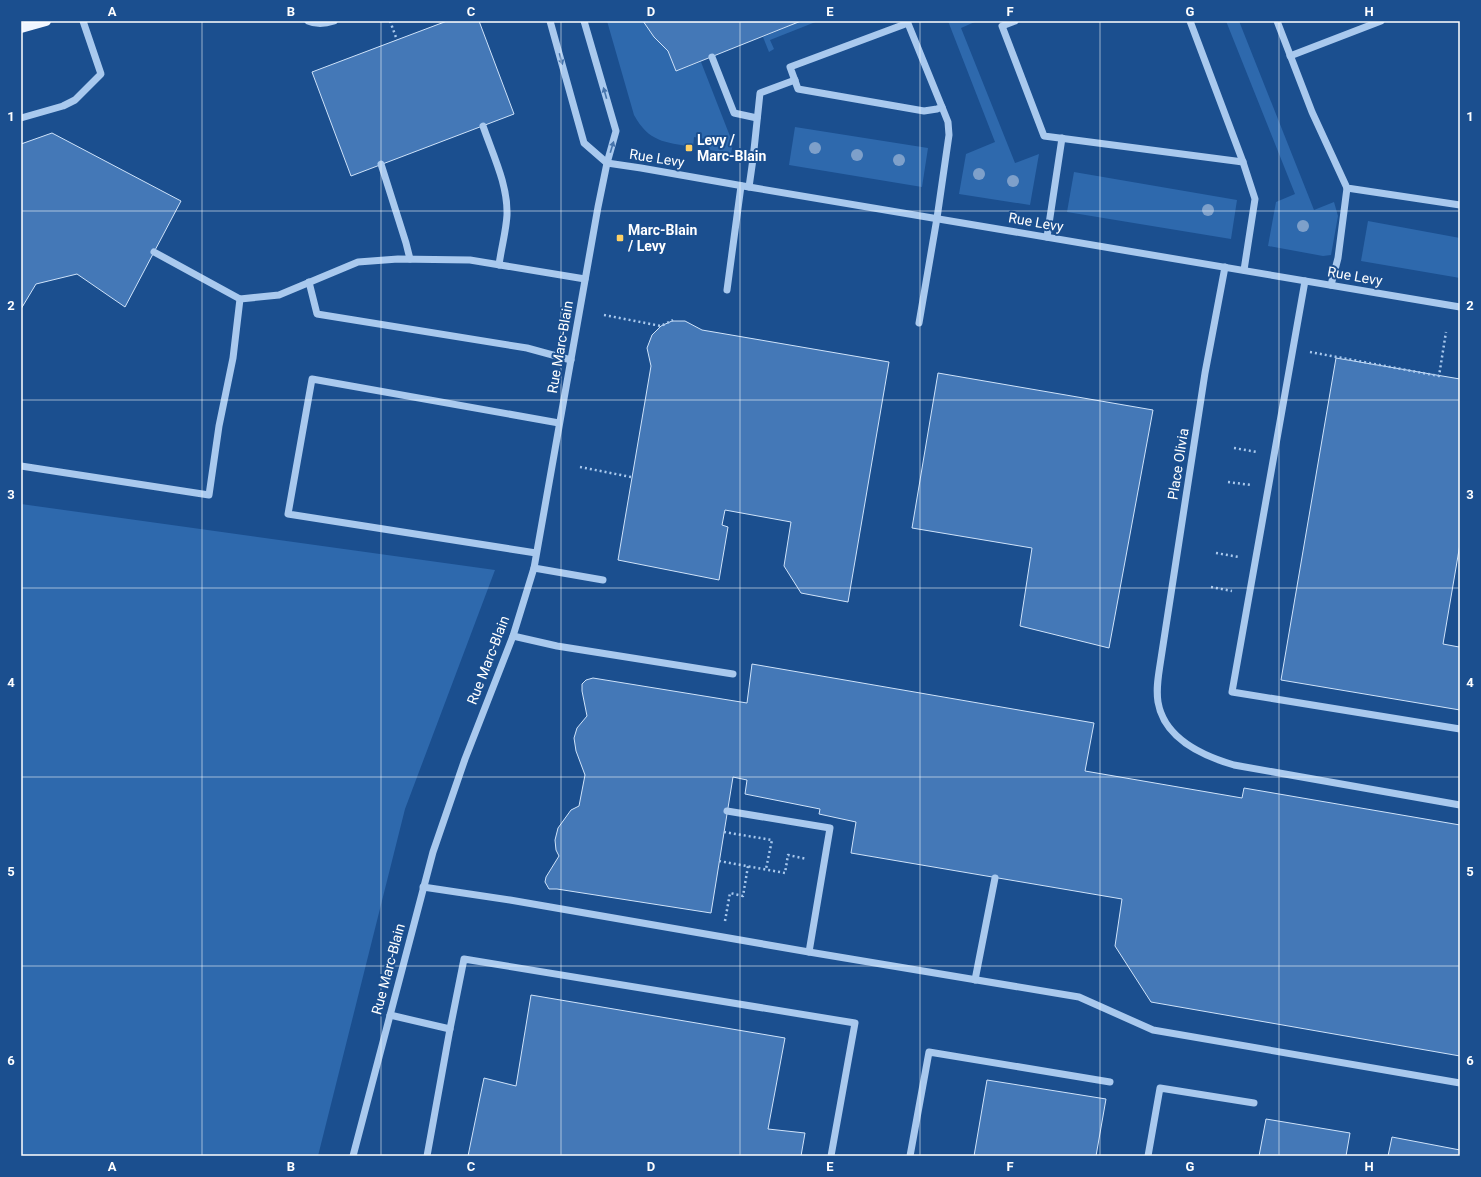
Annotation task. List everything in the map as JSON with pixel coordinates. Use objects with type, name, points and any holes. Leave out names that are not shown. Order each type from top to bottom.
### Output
[{"type":"main road","points":[[21,28],[46,21]]},
{"type":"street","points":[[21,118],[63,106],[75,100],[101,74],[83,21]]},
{"type":"street","points":[[308,21],[322,24],[334,21]]},
{"type":"street","points":[[550,21],[584,143],[606,163]]},
{"type":"street","name":"Rue Marc-Blain","points":[[354,1156],[433,852],[465,759],[513,636],[534,568],[606,163],[616,131],[584,21]]},
{"type":"street","points":[[1016,21],[1002,26],[1044,136],[1243,162]]},
{"type":"street","points":[[1190,21],[1243,162],[1255,199],[1244,270]]},
{"type":"street","points":[[1277,21],[1312,112],[1347,188],[1338,258],[1331,285]]},
{"type":"street","points":[[1290,56],[1381,21]]},
{"type":"street","points":[[919,323],[937,218],[949,135],[948,122],[942,107],[908,22],[790,67],[798,89],[924,111],[942,107]]},
{"type":"street","points":[[712,57],[734,113],[758,118]]},
{"type":"street","points":[[749,187],[760,93],[795,80]]},
{"type":"street","points":[[483,126],[503,185],[506,199],[507,216],[499,265]]},
{"type":"street","points":[[1047,237],[1062,138]]},
{"type":"street","name":"Rue Levy","points":[[606,163],[1460,307]]},
{"type":"street","points":[[381,164],[410,259]]},
{"type":"street","points":[[727,290],[741,186]]},
{"type":"street","points":[[1347,188],[1460,205]]},
{"type":"street","points":[[154,252],[240,299],[279,295],[358,262],[410,259],[470,260],[585,279]]},
{"type":"street","name":"Place Olivia","points":[[1225,267],[1205,373],[1160,665],[1157,688],[1158,703],[1169,726],[1179,737],[1193,748],[1216,760],[1234,765],[1460,805]]},
{"type":"street","points":[[1305,281],[1232,692],[1460,729]]},
{"type":"street","points":[[309,282],[317,314],[527,348],[571,360]]},
{"type":"street","points":[[21,466],[209,495],[219,426],[233,358],[240,299]]},
{"type":"street","points":[[536,553],[288,514],[312,379],[559,423]]},
{"type":"street","points":[[534,568],[603,580]]},
{"type":"street","points":[[513,636],[556,646],[733,674]]},
{"type":"street","points":[[727,811],[830,828],[809,952]]},
{"type":"street","points":[[975,980],[995,878]]},
{"type":"street","points":[[423,888],[518,901],[1079,997],[1153,1030],[1460,1083]]},
{"type":"street","points":[[427,1156],[464,959],[855,1023],[832,1156]]},
{"type":"street","points":[[390,1015],[450,1029]]},
{"type":"street","points":[[910,1156],[929,1052],[1110,1082]]},
{"type":"street","points":[[1148,1156],[1160,1088],[1254,1103]]},
{"type":"path","points":[[390,21],[397,40]]},
{"type":"path","points":[[604,316],[661,326],[673,320]]},
{"type":"path","points":[[1307,352],[1439,376],[1446,332]]},
{"type":"path","points":[[1234,448],[1274,455]]},
{"type":"path","points":[[580,466],[632,477]]},
{"type":"path","points":[[1228,482],[1268,488]]},
{"type":"path","points":[[1216,553],[1255,560]]},
{"type":"path","points":[[1211,587],[1249,594]]},
{"type":"path","points":[[724,832],[772,840],[766,870]]},
{"type":"path","points":[[719,861],[785,873],[788,855],[812,860]]},
{"type":"path","points":[[724,923],[730,893],[743,896],[748,866]]},
{"type":"shaded area","points":[[607,21],[643,21],[668,51],[676,71],[701,62],[733,144],[731,153],[709,150],[710,140],[694,137],[693,147],[666,142],[645,131],[634,115]]},
{"type":"shaded area","points":[[801,21],[818,21],[770,40],[774,49],[769,52],[763,37]]},
{"type":"shaded area","points":[[948,21],[977,21],[961,28],[1015,163],[1039,154],[1030,205],[959,194],[966,154],[995,142]]},
{"type":"shaded area","points":[[1226,21],[1239,21],[1314,210],[1334,202],[1338,216],[1331,255],[1323,256],[1268,246],[1276,202],[1295,194]]},
{"type":"shaded area","points":[[795,127],[928,148],[922,187],[789,165]]},
{"type":"shaded area","points":[[1074,172],[1237,200],[1231,239],[1067,212]]},
{"type":"shaded area","points":[[1368,221],[1460,238],[1460,278],[1361,261]]},
{"type":"shaded area","points":[[21,504],[495,570],[405,809],[318,1156],[21,1156]]},
{"type":"building","points":[[447,21],[479,21],[514,114],[351,176],[312,72]]},
{"type":"building","points":[[643,21],[801,21],[676,71],[668,51],[654,37]]},
{"type":"building","points":[[52,133],[181,201],[125,307],[77,274],[36,284],[21,309],[21,144]]},
{"type":"building","points":[[672,321],[685,321],[702,330],[889,362],[848,602],[801,593],[784,566],[791,522],[725,510],[722,525],[728,527],[719,580],[618,560],[651,366],[647,348],[652,335],[661,326]]},
{"type":"building","points":[[1336,358],[1460,379],[1460,544],[1443,644],[1459,647],[1460,643],[1460,710],[1281,680]]},
{"type":"building","points":[[938,373],[1153,410],[1109,648],[1020,626],[1032,548],[912,528]]},
{"type":"building","points":[[752,664],[1094,723],[1085,771],[1242,798],[1244,788],[1460,825],[1460,1056],[1151,1002],[1115,946],[1122,899],[851,853],[856,822],[819,814],[820,809],[745,794],[747,780],[733,777],[711,913],[549,889],[545,882],[546,877],[559,856],[556,850],[555,840],[558,828],[571,810],[579,806],[585,775],[576,751],[574,738],[577,728],[587,716],[582,684],[586,680],[593,678],[747,703]]},
{"type":"building","points":[[531,995],[785,1038],[768,1129],[805,1133],[801,1156],[468,1156],[484,1078],[516,1086]]},
{"type":"building","points":[[987,1080],[1106,1099],[1096,1156],[974,1156]]},
{"type":"building","points":[[1266,1119],[1350,1133],[1346,1156],[1259,1156]]},
{"type":"building","points":[[1392,1137],[1460,1150],[1460,1156],[1388,1156]]},
{"type":"place","name":"Levy / Marc-Blain","points":[[689,148]]},
{"type":"place","name":"Marc-Blain / Levy","points":[[620,238]]}]
